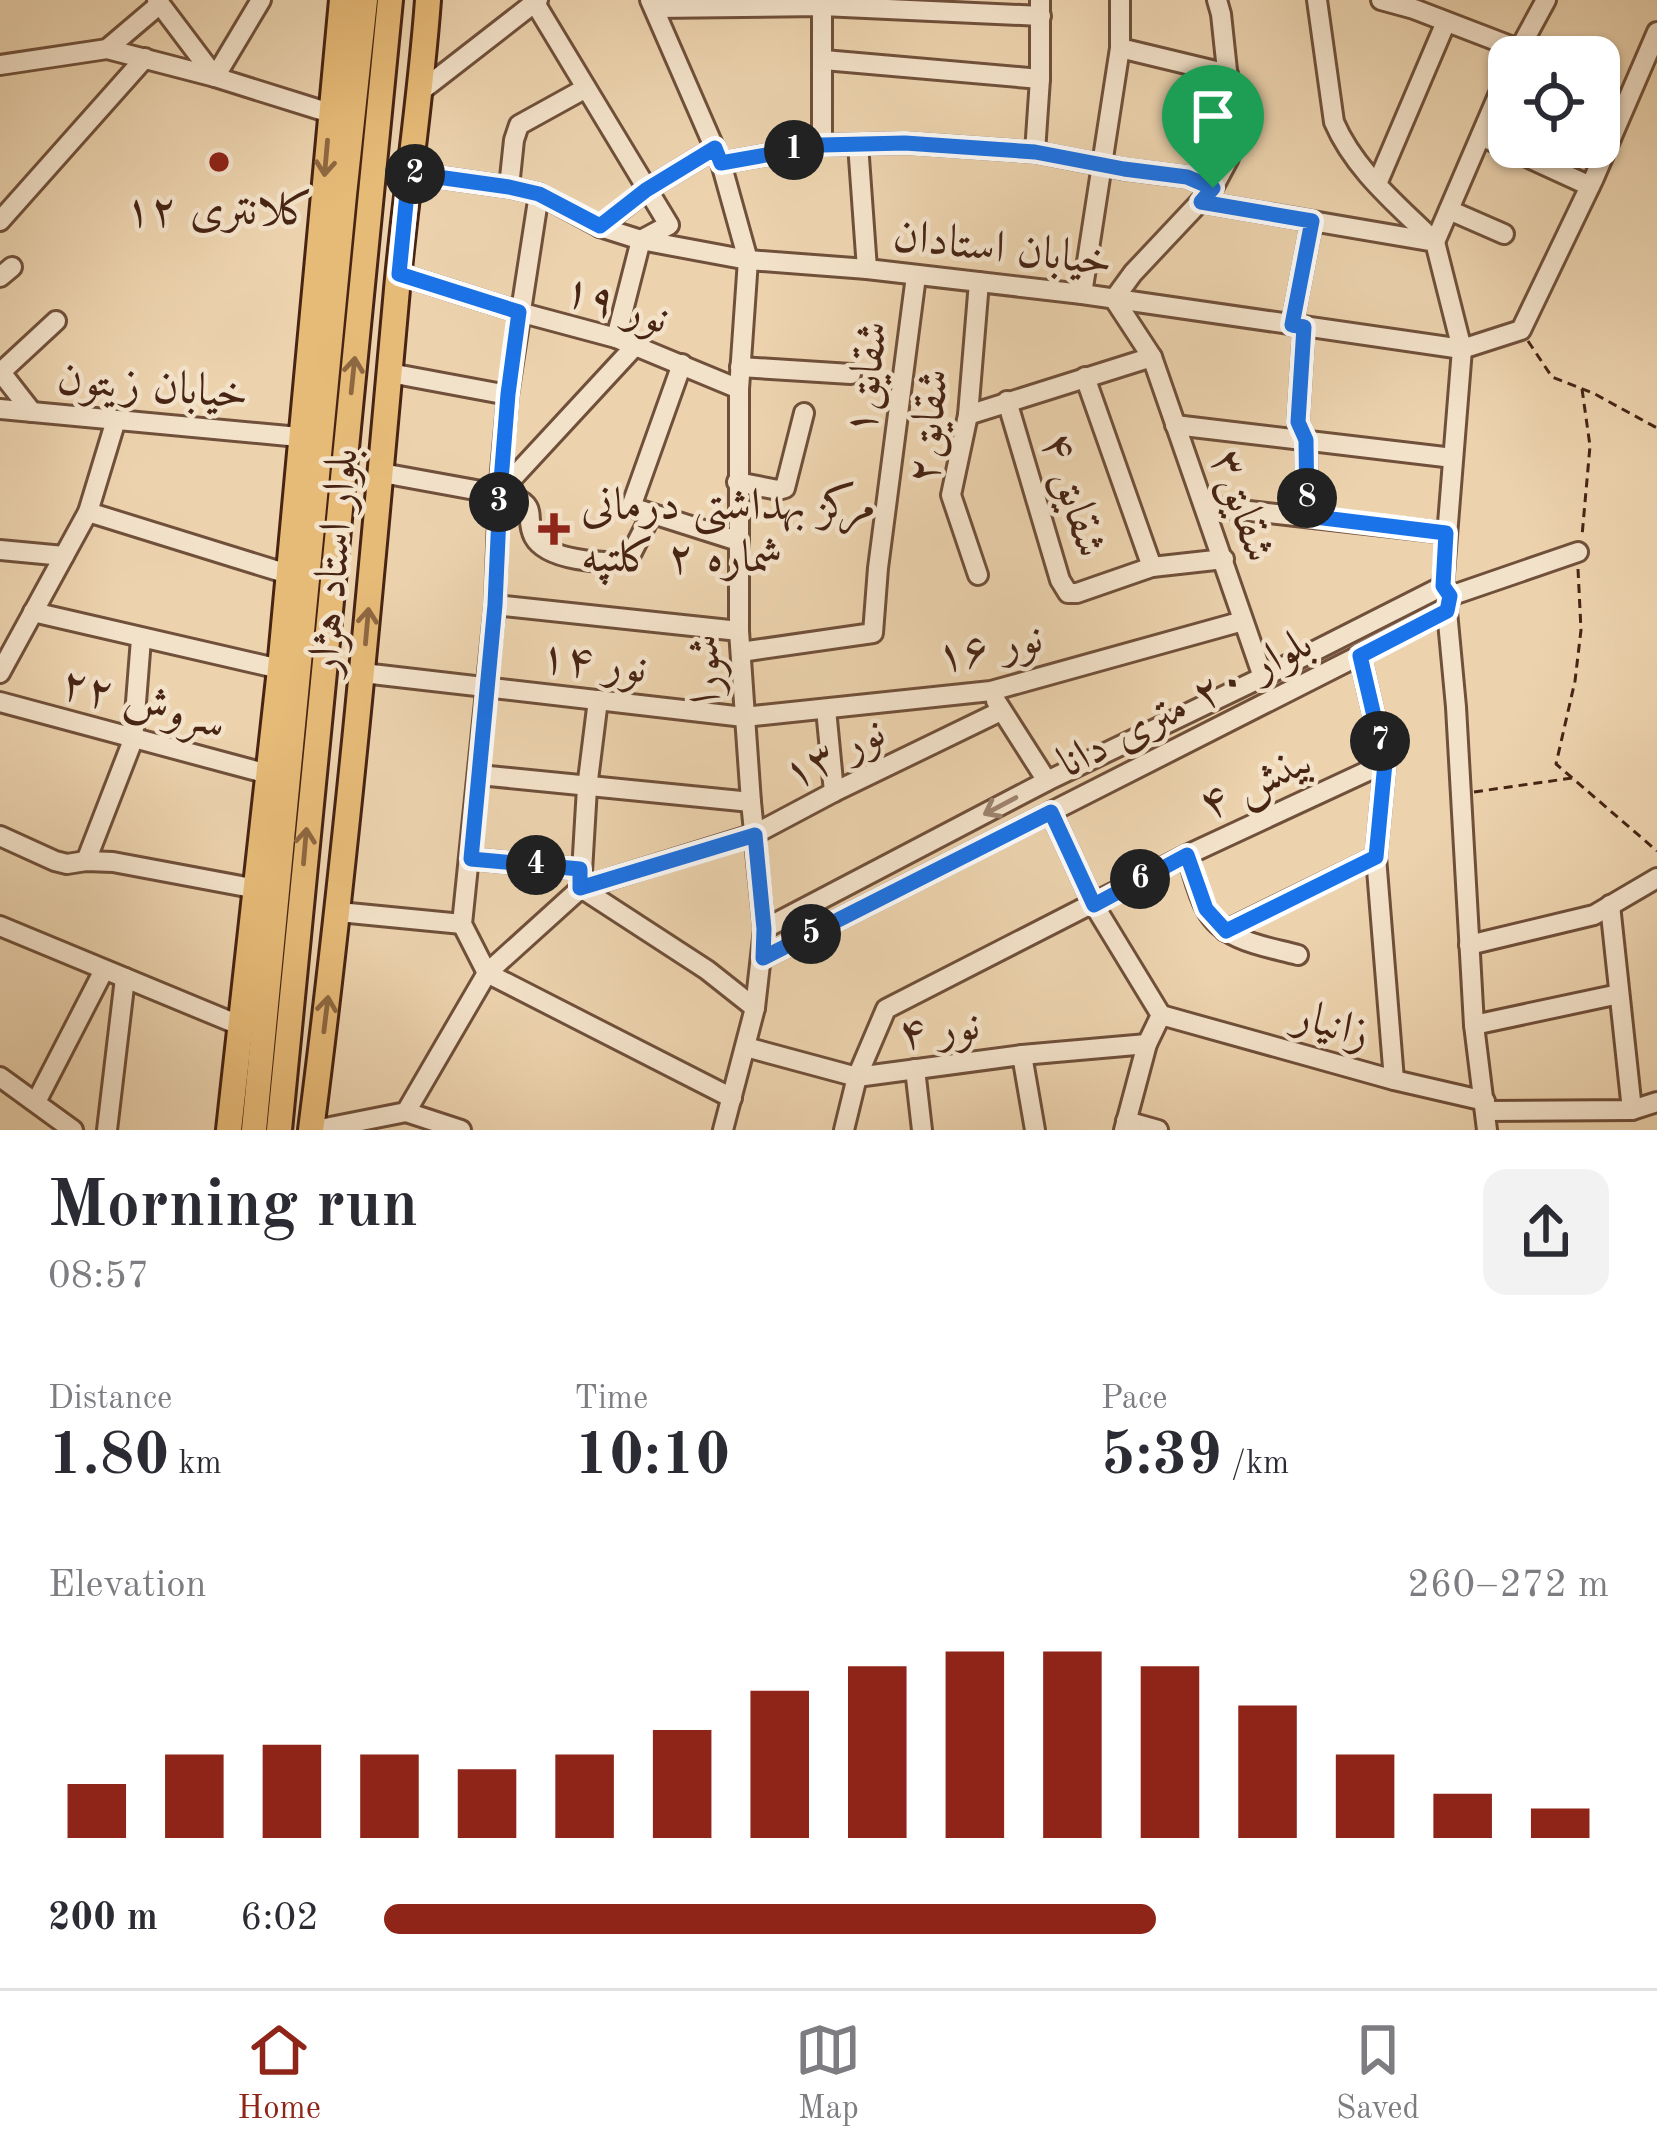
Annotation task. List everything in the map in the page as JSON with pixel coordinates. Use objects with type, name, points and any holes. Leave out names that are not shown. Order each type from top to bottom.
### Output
[{"type":"main road","name":"بلوار استاد هژار","points":[[230,1130],[280,669],[342,0]]},
{"type":"main road","name":"بلوار استاد هژار","points":[[254,1130],[365,0]]},
{"type":"main road","name":"بلوار استاد هژار","points":[[279,1130],[390,0]]},
{"type":"main road","name":"بلوار استاد هژار","points":[[313,1130],[339,912],[428,0]]},
{"type":"main road","points":[[260,839],[274,926]]},
{"type":"street","points":[[215,77],[262,0]]},
{"type":"street","points":[[1082,294],[1120,47],[1120,0]]},
{"type":"street","points":[[1114,298],[1225,169],[1234,136],[1217,0]]},
{"type":"street","points":[[1317,0],[1334,122],[1376,184],[1435,242],[1462,350],[1446,533],[1447,598],[1474,1025],[1486,1114]]},
{"type":"street","points":[[1382,0],[1488,40]]},
{"type":"street","points":[[1526,36],[1546,0]]},
{"type":"street","points":[[106,49],[159,2],[215,77]]},
{"type":"street","points":[[421,91],[536,2],[669,225],[640,240],[626,342],[500,493]]},
{"type":"street","points":[[652,4],[1040,8],[1035,152]]},
{"type":"street","name":"شورا","points":[[652,4],[718,155],[748,260],[737,482],[740,642],[764,929],[755,1008],[723,1130]]},
{"type":"street","points":[[813,4],[824,61],[822,145]]},
{"type":"street","points":[[1376,184],[1446,22]]},
{"type":"street","points":[[1462,350],[1521,330],[1657,32]]},
{"type":"street","points":[[1120,47],[1228,74]]},
{"type":"street","points":[[0,65],[106,49],[330,113]]},
{"type":"street","points":[[0,220],[146,58]]},
{"type":"street","points":[[824,61],[1040,79]]},
{"type":"street","points":[[509,187],[519,125],[586,88]]},
{"type":"street","points":[[1435,242],[1488,120]]},
{"type":"street","points":[[1481,136],[1590,186]]},
{"type":"street","points":[[600,226],[646,190],[718,155],[905,143],[1035,152],[1187,177],[1207,195],[1312,221],[1435,242]]},
{"type":"street","points":[[858,144],[867,269]]},
{"type":"street","name":"خیابان استادان","points":[[409,173],[539,194],[600,226],[640,240],[748,260],[1114,298],[1462,350]]},
{"type":"street","points":[[539,194],[508,394],[495,605],[462,924],[487,973],[732,1098]]},
{"type":"street","points":[[1449,210],[1504,234]]},
{"type":"street","points":[[1307,516],[1306,440],[1298,422],[1298,326],[1312,221]]},
{"type":"street","name":"نور ۱۹","points":[[399,274],[626,342],[739,389]]},
{"type":"street","name":"شقایق۱","points":[[740,642],[873,633],[916,276]]},
{"type":"street","name":"شقایق۲","points":[[978,575],[951,495],[968,415],[980,282]]},
{"type":"street","name":"شقایق۳","points":[[1114,298],[1152,357],[1264,677]]},
{"type":"street","points":[[32,412],[0,372],[56,321]]},
{"type":"street","points":[[968,415],[1152,357]]},
{"type":"street","points":[[682,364],[631,507],[738,541]]},
{"type":"street","points":[[740,367],[851,374]]},
{"type":"street","points":[[390,373],[508,394]]},
{"type":"street","points":[[1085,377],[1151,567]]},
{"type":"street","name":"شقایق ۴","points":[[1007,401],[1068,592],[1151,567],[1224,559]]},
{"type":"street","name":"خیابان زیتون","points":[[0,409],[299,437]]},
{"type":"street","points":[[737,482],[785,488],[804,413]]},
{"type":"street","points":[[0,673],[88,512],[116,420]]},
{"type":"street","points":[[1175,424],[1453,458]]},
{"type":"street","points":[[382,473],[500,493],[525,502],[531,512],[532,533],[547,549],[602,563],[626,562],[651,515]]},
{"type":"street","points":[[1204,506],[1446,533]]},
{"type":"street","points":[[88,512],[288,574]]},
{"type":"street","points":[[0,550],[64,556]]},
{"type":"street","points":[[1447,598],[1578,552]]},
{"type":"street","name":"بلوار ۲۰ متری دانا","points":[[763,958],[1360,656],[1447,598]]},
{"type":"street","name":"بلوار ۲۰ متری دانا","points":[[764,929],[1047,781],[1264,677],[1447,598]]},
{"type":"street","points":[[495,605],[740,642]]},
{"type":"street","points":[[32,612],[280,669]]},
{"type":"street","name":"نور ۱۶","points":[[744,717],[991,691],[1243,621]]},
{"type":"street","points":[[86,861],[134,740],[141,639]]},
{"type":"street","points":[[1360,656],[1385,763],[1376,857],[1394,1080]]},
{"type":"street","name":"نور ۱۴","points":[[363,673],[744,717]]},
{"type":"street","points":[[991,691],[1047,781]]},
{"type":"street","points":[[406,1112],[487,973],[580,879],[598,700]]},
{"type":"street","name":"سروش ۲۲","points":[[0,702],[268,775]]},
{"type":"street","points":[[826,709],[834,792]]},
{"type":"street","name":"نور ۱۳","points":[[580,879],[755,835],[1001,711]]},
{"type":"street","name":"بینش ۴","points":[[844,1130],[857,1077],[886,1009],[1187,855],[1385,763]]},
{"type":"street","points":[[479,775],[751,802]]},
{"type":"street","points":[[1051,812],[1094,905],[1161,1015],[1147,1044],[1125,1126],[1158,1130]]},
{"type":"street","points":[[0,836],[67,864],[113,862],[256,889]]},
{"type":"street","points":[[1187,855],[1206,909],[1226,931],[1298,955]]},
{"type":"street","points":[[1226,931],[1376,857]]},
{"type":"street","points":[[471,859],[580,879],[755,1008]]},
{"type":"street","points":[[1469,945],[1594,914],[1657,878]]},
{"type":"street","points":[[1610,905],[1632,1110]]},
{"type":"street","points":[[339,912],[462,924]]},
{"type":"street","points":[[0,926],[239,1025]]},
{"type":"street","points":[[36,1102],[104,970]]},
{"type":"street","points":[[107,1130],[125,978]]},
{"type":"street","points":[[1474,1025],[1618,994]]},
{"type":"street","name":"زانیار","points":[[1161,1015],[1394,1080],[1486,1114],[1632,1110],[1657,1102]]},
{"type":"street","name":"نور ۴","points":[[746,1047],[857,1077],[1147,1044]]},
{"type":"street","points":[[1022,1055],[1035,1130]]},
{"type":"street","points":[[915,1069],[922,1130]]},
{"type":"street","points":[[0,1077],[73,1130]]},
{"type":"street","points":[[313,1130],[406,1112],[461,1130]]},
{"type":"path","points":[[1521,330],[1552,376],[1657,428]]},
{"type":"path","points":[[1582,388],[1590,446],[1578,552],[1581,630],[1556,764],[1657,851]]},
{"type":"path","points":[[1461,794],[1572,778]]},
{"type":"place","name":"کلانتری ۱۲","points":[[219,162]]},
{"type":"place","name":"مرکز بهداشتی درمانی شماره ۲ کلتپه","points":[[554,529]]},
{"type":"route","points":[[905,143],[1035,152],[1187,177],[1213,188],[1201,202],[1312,221],[1292,325],[1304,327],[1298,422],[1306,440],[1307,516],[1446,533],[1443,586],[1450,596],[1447,611],[1360,656],[1385,763],[1376,857],[1226,931],[1206,909],[1187,855],[1094,905],[1051,812],[763,958],[755,835],[580,888],[580,869],[471,859],[495,605],[508,394],[519,312],[399,274],[409,173],[539,194],[600,226],[646,190],[715,148],[721,163],[822,145],[905,143]]}]
